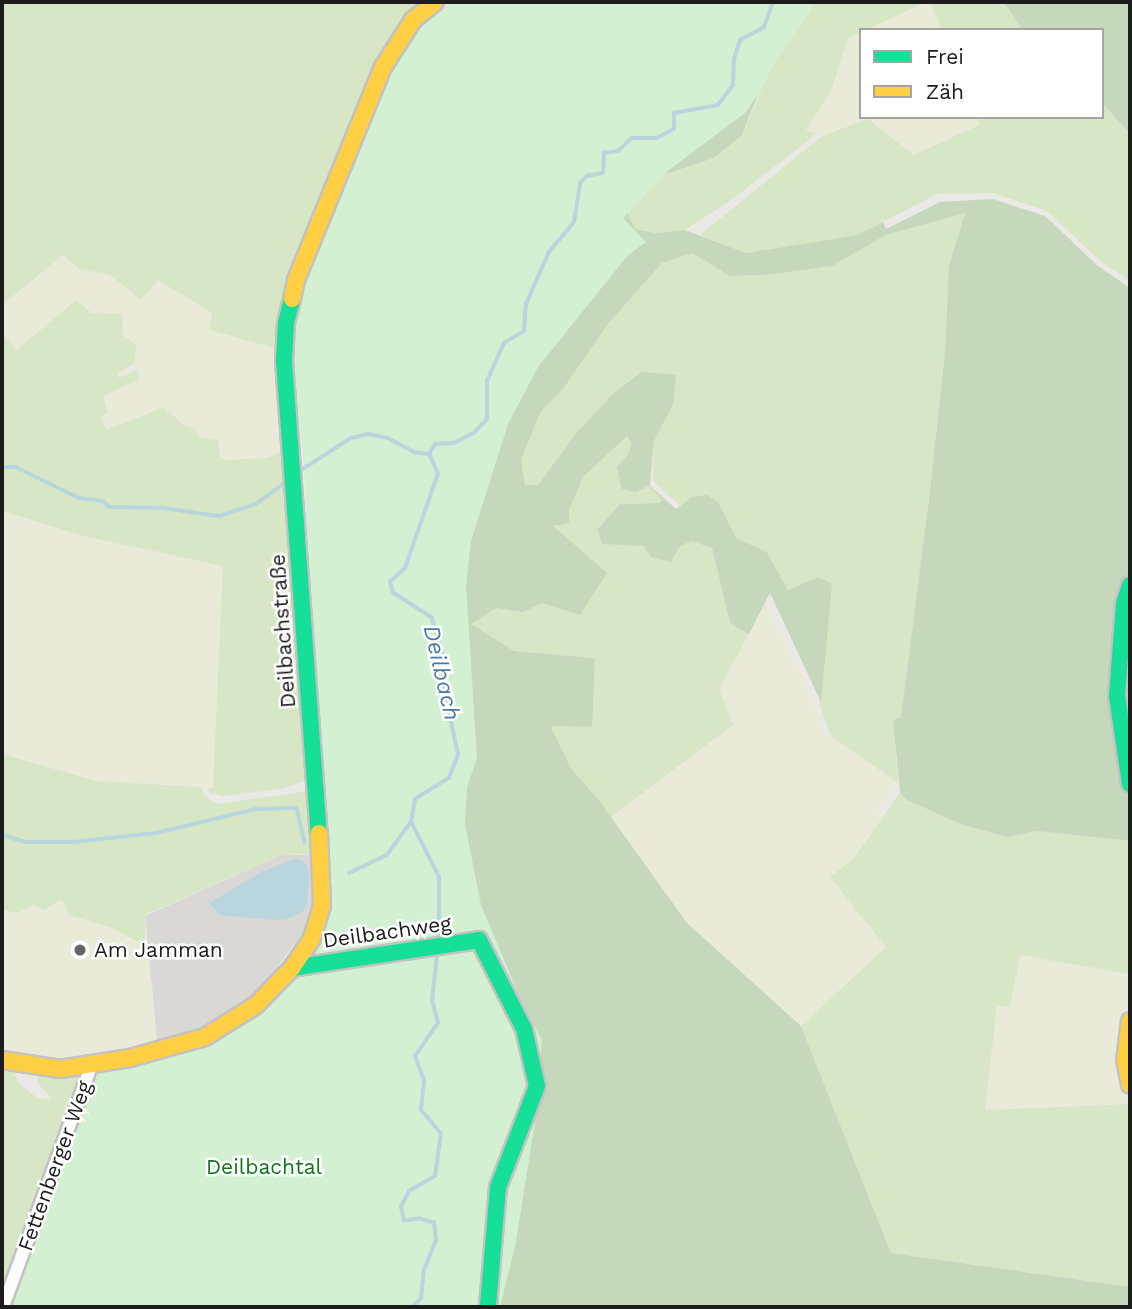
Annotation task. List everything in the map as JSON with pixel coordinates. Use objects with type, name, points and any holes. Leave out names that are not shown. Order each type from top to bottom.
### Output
[{"type":"street","name":"Deilbachstraße","points":[[2,1060],[60,1069],[130,1058],[205,1037],[256,1005],[292,968],[312,938],[322,905],[323,877],[288,435],[284,361],[286,323],[296,280],[383,67],[413,20],[435,2]]},
{"type":"street","points":[[1130,586],[1124,603],[1117,696],[1130,784]]},
{"type":"street","name":"Deilbachweg","points":[[292,968],[479,940],[524,1029],[531,1049],[537,1086],[498,1187],[488,1307]]},
{"type":"street","points":[[1130,1021],[1125,1059],[1130,1085]]},
{"type":"street","name":"Fettenberger Weg","points":[[3,1307],[92,1064]]},
{"type":"shaded area","points":[[281,855],[315,855],[318,880],[311,922],[278,966],[298,976],[308,1019],[157,1042],[145,916]]},
{"type":"green space","points":[[2,2],[428,2],[408,18],[279,349],[209,330],[212,313],[158,280],[141,300],[110,275],[79,269],[63,255],[2,305]]},
{"type":"green space","name":"Deilbachtal","points":[[447,2],[816,2],[774,63],[763,87],[745,113],[669,170],[623,218],[646,242],[628,255],[538,367],[508,424],[471,541],[466,585],[477,758],[467,787],[465,824],[481,905],[521,1000],[542,1040],[535,1122],[515,1247],[500,1307],[4,1307],[29,1239],[76,1136],[102,1069],[142,1061],[285,984],[325,884],[304,465],[293,363],[298,295],[402,48]]},
{"type":"green space","points":[[762,2],[807,2],[809,10],[797,20],[787,20],[742,135],[714,158],[618,193],[635,229],[655,233],[685,230],[746,253],[857,235],[883,222],[886,229],[940,202],[993,199],[1045,216],[1098,266],[1130,288],[1130,841],[1037,831],[1007,837],[960,824],[905,799],[900,792],[893,720],[901,717],[930,491],[945,352],[949,265],[965,213],[886,235],[832,266],[766,275],[730,276],[692,253],[662,263],[608,324],[563,389],[541,411],[521,460],[525,485],[538,485],[577,432],[614,393],[641,372],[676,375],[673,404],[654,441],[650,486],[676,509],[692,497],[707,495],[718,502],[737,539],[766,551],[788,590],[818,577],[832,584],[821,702],[770,593],[749,634],[730,623],[712,548],[691,541],[679,547],[671,562],[651,557],[644,546],[602,544],[597,530],[620,504],[660,503],[662,499],[649,486],[636,492],[622,489],[617,467],[629,453],[631,444],[627,436],[583,477],[569,510],[569,523],[553,526],[607,573],[580,615],[543,603],[523,612],[496,608],[471,624],[514,651],[595,658],[592,727],[551,726],[570,767],[601,803],[687,923],[801,1026],[891,1253],[1130,1287],[1130,1307],[370,1307],[390,1276],[390,1222],[401,1173],[432,1144],[412,1117],[402,1071],[399,1035],[412,1016],[419,966],[433,939],[437,880],[413,829],[396,815],[396,802],[413,791],[446,747],[436,730],[433,637],[416,629],[414,616],[396,611],[381,592],[384,571],[414,487],[417,443],[424,427],[453,423],[476,367],[518,307],[521,273],[537,262],[540,242],[555,235],[567,214],[577,148],[610,135],[656,127],[668,107],[698,90],[713,87],[728,40],[753,19]]},
{"type":"green space","points":[[807,2],[926,2],[870,28],[859,28],[859,33],[848,38],[831,91],[806,130],[816,134],[803,145],[727,203],[685,230],[655,233],[635,229],[617,194],[651,179],[714,158],[743,134],[779,46]]},
{"type":"green space","points":[[931,2],[941,28],[869,28]]},
{"type":"green space","points":[[931,2],[1004,2],[1021,28],[940,28]]},
{"type":"green space","points":[[1004,2],[1130,2],[1130,134],[1104,105],[1104,28],[1021,28]]},
{"type":"green space","points":[[859,33],[859,119],[868,119],[826,137],[806,131],[831,91],[848,38]]},
{"type":"green space","points":[[1104,105],[1130,134],[1130,281],[1100,261],[1047,211],[993,193],[937,194],[857,235],[746,253],[700,235],[822,136],[868,119],[914,155],[979,125],[978,119],[1104,119]]},
{"type":"green space","points":[[868,119],[978,119],[980,125],[914,155]]},
{"type":"green space","points":[[965,213],[949,265],[945,352],[930,491],[901,717],[893,720],[898,783],[830,735],[820,705],[818,577],[788,590],[766,551],[737,540],[718,502],[692,497],[680,506],[653,481],[654,441],[673,404],[640,372],[614,393],[577,432],[538,485],[525,485],[521,460],[541,411],[563,389],[608,324],[662,263],[692,253],[730,276],[766,275],[832,266],[886,235]]},
{"type":"green space","points":[[63,255],[78,269],[110,275],[141,300],[157,280],[212,313],[209,330],[280,350],[285,450],[266,458],[226,459],[220,455],[218,439],[200,438],[196,429],[183,425],[164,407],[107,430],[101,416],[108,413],[103,396],[140,378],[135,363],[136,345],[123,335],[121,314],[92,313],[76,300],[17,350],[2,332],[2,305]]},
{"type":"green space","points":[[76,300],[92,313],[122,314],[123,335],[136,345],[135,363],[117,374],[119,378],[137,370],[140,379],[103,396],[108,413],[101,417],[106,430],[164,407],[183,425],[195,429],[200,438],[218,439],[220,456],[226,460],[266,458],[285,451],[310,779],[284,788],[223,796],[210,793],[208,789],[213,787],[223,566],[84,536],[2,511],[2,333],[17,350]]},
{"type":"green space","points":[[627,436],[631,444],[629,453],[617,467],[636,492],[650,486],[662,499],[660,503],[620,504],[597,531],[603,544],[679,547],[691,541],[712,548],[730,623],[749,634],[719,689],[733,725],[611,817],[570,767],[551,725],[595,658],[514,651],[470,624],[496,608],[523,612],[543,603],[552,525],[569,510],[583,477]]},
{"type":"green space","points":[[2,511],[83,536],[223,566],[213,787],[97,781],[2,754]]},
{"type":"green space","points":[[766,603],[802,675],[823,730],[898,783],[878,810],[882,818],[855,857],[831,877],[886,947],[801,1026],[687,923],[611,817],[733,726],[719,689]]},
{"type":"green space","points":[[2,754],[96,781],[201,787],[205,796],[217,804],[308,791],[315,854],[281,855],[145,915],[145,946],[115,929],[69,915],[62,899],[43,910],[34,904],[18,913],[2,910]]},
{"type":"green space","points":[[900,792],[905,799],[960,824],[1007,837],[1037,831],[1130,841],[1130,974],[1020,955],[1010,1007],[997,1005],[985,1110],[1130,1104],[1130,1287],[891,1253],[801,1026],[886,947],[830,877],[855,857]]},
{"type":"green space","points":[[62,899],[69,915],[114,929],[145,946],[152,985],[157,1042],[68,1062],[2,1055],[2,990],[5,981],[2,979],[2,910],[17,913],[34,904],[43,911]]},
{"type":"green space","points":[[1020,955],[1130,974],[1130,1002],[1122,1050],[1130,1104],[985,1110],[997,1004],[1010,1007]]},
{"type":"green space","points":[[2,1066],[12,1068],[19,1084],[39,1099],[51,1098],[37,1082],[39,1074],[79,1070],[84,1076],[76,1123],[100,1071],[104,1069],[84,1125],[69,1146],[60,1168],[64,1175],[2,1300]]},
{"type":"water","points":[[293,859],[302,860],[306,864],[309,875],[307,904],[303,911],[293,917],[279,920],[220,915],[209,903],[260,873]]},
{"type":"waterway","name":"Deilbach","points":[[439,940],[439,877],[411,822],[415,799],[449,778],[458,755],[443,684],[442,654],[432,618],[393,593],[390,582],[405,568],[438,474],[429,454],[435,444],[454,443],[474,433],[487,419],[487,381],[504,343],[524,331],[526,304],[549,252],[574,222],[580,183],[587,176],[603,173],[604,153],[618,151],[632,138],[657,138],[674,129],[674,113],[718,105],[733,85],[734,59],[740,40],[764,27],[773,2]]},
{"type":"waterway","points":[[298,472],[351,438],[369,434],[388,438],[414,452],[429,454]]},
{"type":"waterway","points":[[2,467],[16,467],[79,498],[103,501],[110,507],[164,508],[219,516],[256,504],[284,484]]},
{"type":"waterway","points":[[2,835],[26,842],[73,842],[156,833],[256,809],[297,808],[305,842]]},
{"type":"waterway","points":[[349,873],[387,855],[410,823]]},
{"type":"waterway","name":"Deilbach","points":[[413,1307],[421,1298],[424,1270],[436,1241],[434,1223],[420,1219],[404,1221],[401,1207],[409,1191],[435,1176],[441,1134],[421,1110],[424,1081],[415,1056],[438,1023],[432,1001],[437,955]]},
{"type":"traffic: fast","points":[[292,299],[286,323],[284,361],[319,833]]},
{"type":"traffic: fast","points":[[1130,585],[1124,603],[1117,696],[1130,784]]},
{"type":"traffic: fast","points":[[292,968],[479,940],[524,1029],[537,1086],[498,1187],[488,1307]]},
{"type":"traffic: slow","points":[[292,299],[296,280],[383,67],[413,20],[435,2]]},
{"type":"traffic: slow","points":[[2,1060],[60,1069],[130,1058],[205,1037],[256,1005],[292,968],[312,938],[322,905],[319,833]]},
{"type":"traffic: slow","points":[[1130,1021],[1125,1059],[1130,1085]]},
{"type":"place","name":"Am Jamman","points":[[80,950]]}]
